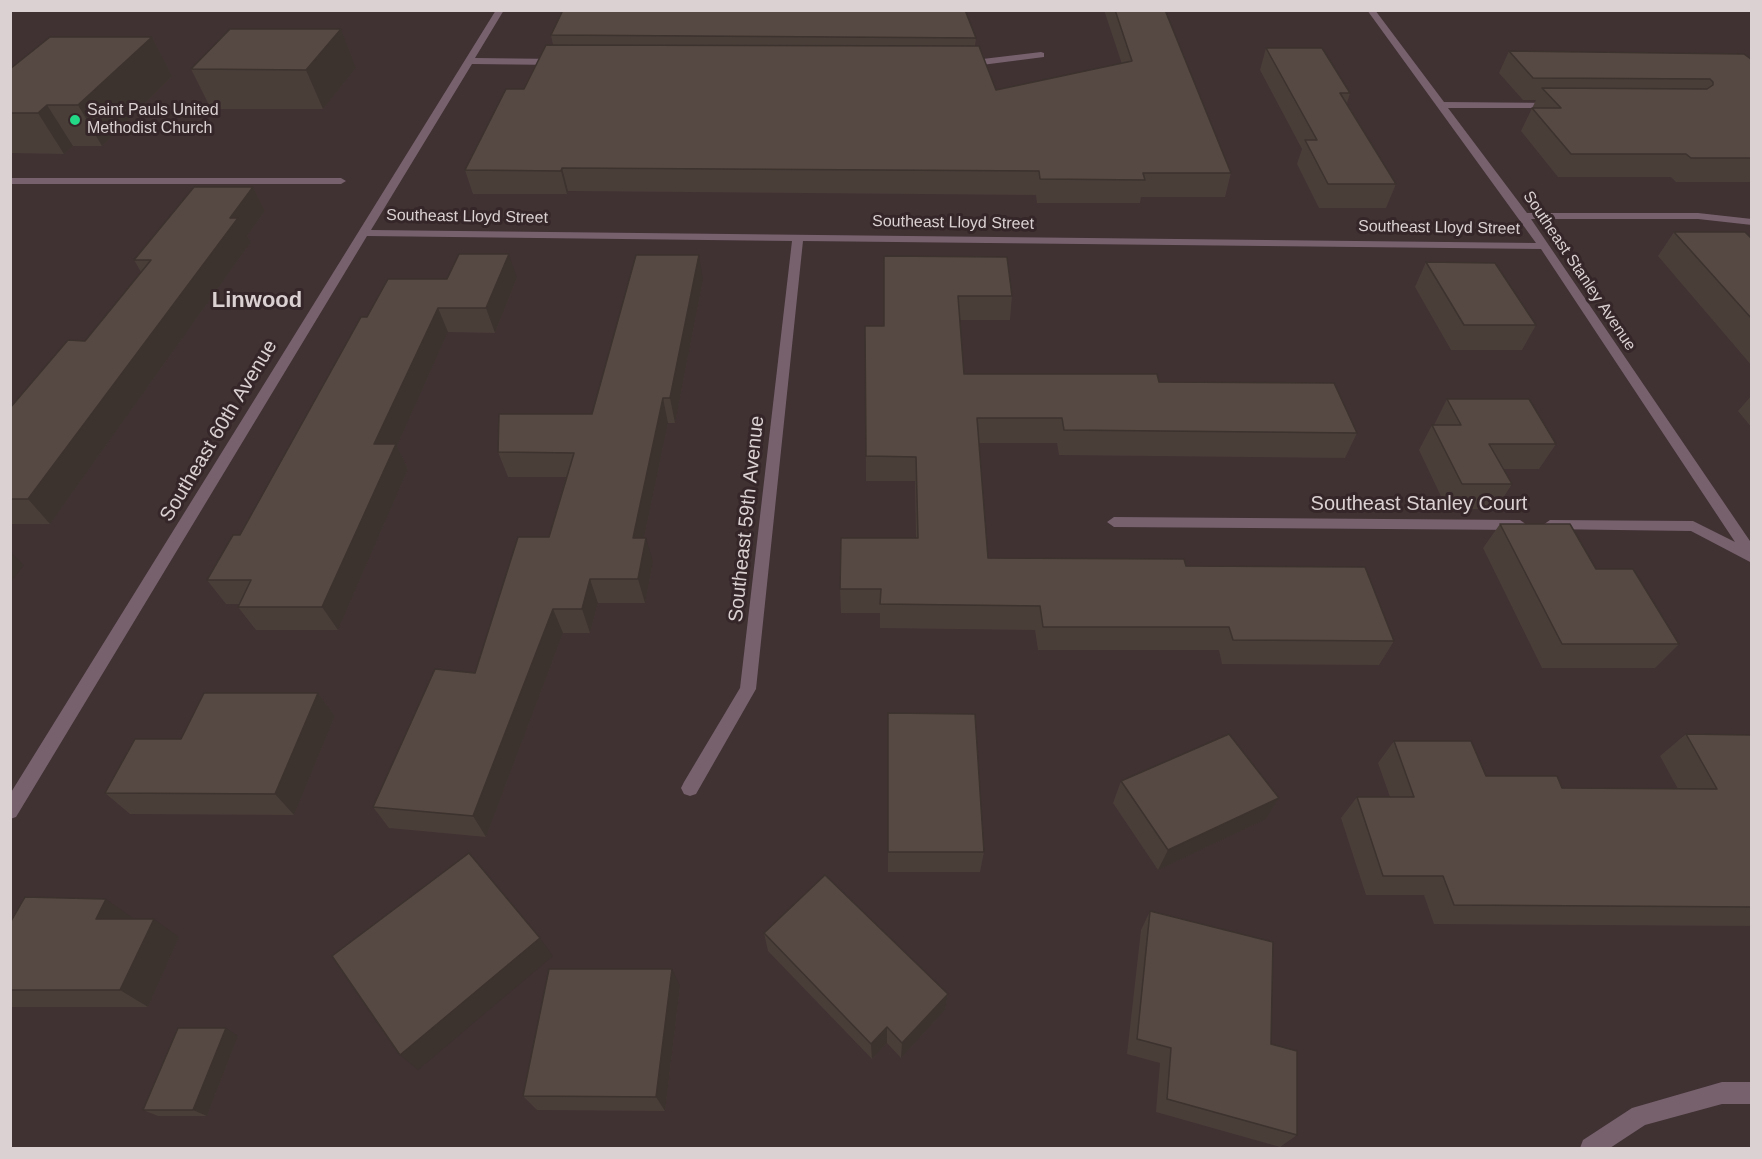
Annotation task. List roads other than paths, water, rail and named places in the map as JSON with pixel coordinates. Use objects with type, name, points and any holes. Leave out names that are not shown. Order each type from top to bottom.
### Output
[{"type":"street","name":"Southeast 60th Avenue","points":[[10,811],[500,10]]},
{"type":"street","name":"Southeast Stanley Avenue","points":[[1371,10],[1524,216],[1752,557]]},
{"type":"street","points":[[960,64],[1041,55]]},
{"type":"street","points":[[470,61],[565,62]]},
{"type":"street","points":[[1441,105],[1561,105]]},
{"type":"street","points":[[10,181],[341,181]]},
{"type":"street","name":"Southeast Lloyd Street","points":[[1524,216],[1698,216],[1752,222]]},
{"type":"street","name":"Southeast Lloyd Street","points":[[363,233],[1542,246]]},
{"type":"street","name":"Southeast 59th Avenue","points":[[690,789],[748,689],[798,238]]},
{"type":"street","name":"Southeast Stanley Court","points":[[1114,522],[1693,526],[1752,557]]},
{"type":"street","points":[[1591,1149],[1640,1116],[1722,1093],[1752,1093]]},
{"type":"place","name":"Saint Pauls United Methodist Church","points":[[75,120]]},
{"type":"district","name":"Linwood","points":[[257,301]]}]
